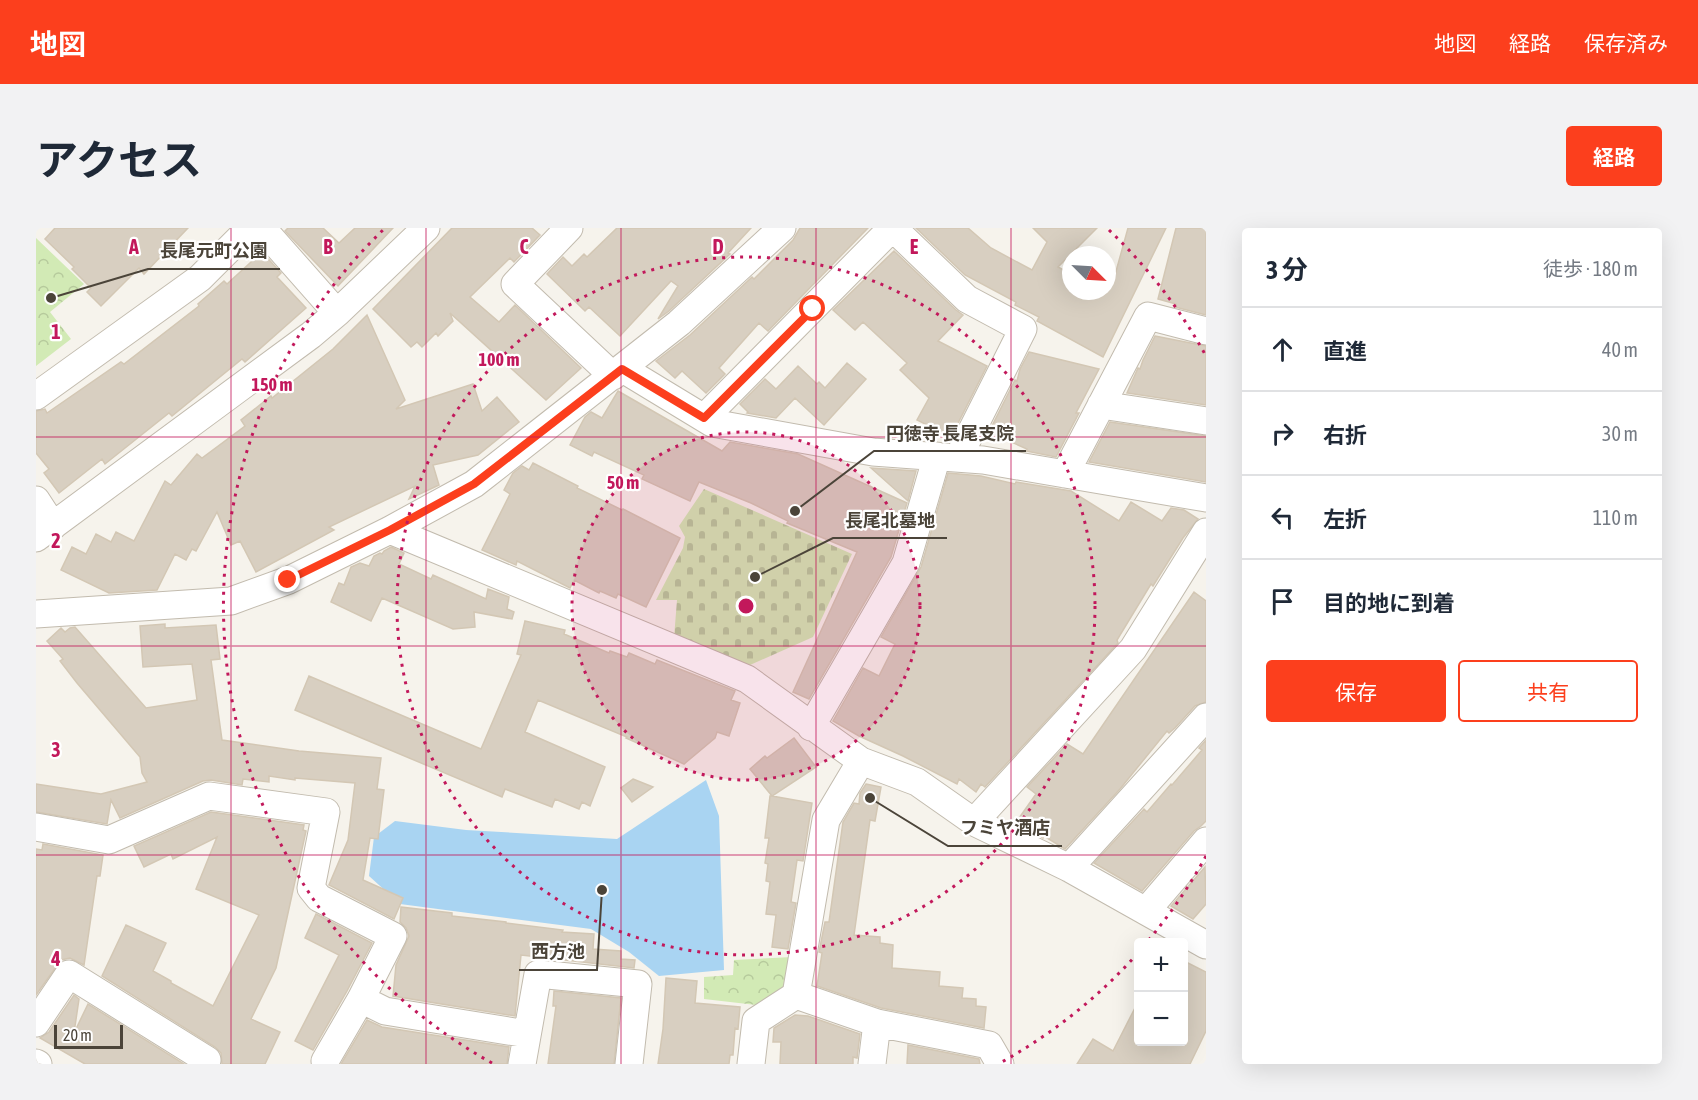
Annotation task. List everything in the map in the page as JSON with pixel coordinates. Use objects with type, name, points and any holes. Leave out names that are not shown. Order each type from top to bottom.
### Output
[{"type":"street","points":[[36,396],[200,278],[250,228]]},
{"type":"street","points":[[262,228],[337,313]]},
{"type":"street","points":[[36,500],[45,532],[337,313],[426,228]]},
{"type":"street","points":[[569,228],[515,284],[618,372],[712,423],[873,452],[983,459],[1206,498]]},
{"type":"street","points":[[36,614],[231,601],[288,580],[390,530],[474,484],[679,323],[782,228]]},
{"type":"street","points":[[704,418],[892,228],[967,299],[1023,329],[948,457],[906,563],[811,727]]},
{"type":"street","points":[[1065,474],[1148,316],[1206,331]]},
{"type":"street","points":[[1101,405],[1206,421]]},
{"type":"street","points":[[390,530],[747,679],[861,761],[917,782],[974,822],[1069,868],[1206,945]]},
{"type":"street","points":[[974,822],[1133,649],[1206,532]]},
{"type":"street","points":[[1069,868],[1206,717]]},
{"type":"street","points":[[751,1064],[756,1021],[796,995],[826,820],[861,761]]},
{"type":"street","points":[[36,827],[109,840],[209,796],[326,812],[311,888],[320,898],[393,936],[362,999],[325,1061]]},
{"type":"street","points":[[1146,911],[1206,842]]},
{"type":"street","points":[[36,1023],[69,974],[207,1060],[205,1064]]},
{"type":"street","points":[[522,1064],[538,974],[638,984],[629,1064]]},
{"type":"street","points":[[796,995],[877,1023],[989,1045],[1000,1064]]},
{"type":"street","points":[[362,999],[385,1011],[526,1034]]},
{"type":"street","points":[[872,1064],[877,1023]]},
{"type":"green space","points":[[36,238],[84,284],[50,312],[71,339],[36,366]]},
{"type":"green space","points":[[704,489],[852,554],[813,637],[750,665],[674,638],[677,600],[656,600],[683,548],[685,537],[679,526]]},
{"type":"green space","points":[[792,957],[791,974],[781,991],[756,1005],[704,999],[704,977],[733,975],[734,960]]},
{"type":"water","points":[[706,780],[719,816],[724,970],[659,976],[629,952],[591,929],[400,904],[369,876],[374,837],[395,821],[466,830],[617,839]]},
{"type":"building","points":[[55,228],[188,228],[144,274],[139,268],[101,306],[87,292],[91,288],[72,269],[74,267],[45,239]]},
{"type":"building","points":[[288,228],[323,228],[339,243],[355,228],[393,228],[338,286],[285,231]]},
{"type":"building","points":[[452,228],[532,228],[540,235],[514,262],[510,258],[470,297],[499,322],[515,305],[581,368],[546,400],[450,313],[453,321],[438,336],[436,333],[422,347],[417,342],[411,347],[373,309]]},
{"type":"building","points":[[617,228],[751,228],[728,253],[730,254],[669,311],[658,319],[678,286],[671,281],[620,336],[589,307],[585,311],[547,274],[563,257],[572,266],[584,254],[587,257]]},
{"type":"building","points":[[800,228],[868,228],[768,331],[759,323],[719,368],[725,374],[706,393],[682,371],[675,378],[656,361],[690,335],[752,277],[754,279],[793,240]]},
{"type":"building","points":[[916,228],[968,228],[991,248],[1032,270],[1047,242],[1033,228],[1097,228],[1079,246],[1062,246],[1062,263],[1058,267],[1062,269],[1062,300],[1116,300],[1116,271],[1128,228],[1166,228],[1103,357],[1037,321],[1039,317],[1015,305],[1016,302],[965,275]]},
{"type":"building","points":[[1176,228],[1206,228],[1206,315],[1175,307],[1176,304],[1158,299]]},
{"type":"building","points":[[894,251],[963,315],[938,341],[987,366],[951,437],[917,420],[929,398],[900,370],[907,363],[863,322],[855,330],[833,310]]},
{"type":"building","points":[[262,252],[281,273],[277,277],[306,308],[245,362],[242,359],[172,416],[169,413],[105,464],[102,459],[59,493],[44,473],[49,469],[36,453],[36,411],[45,409],[47,413],[121,362],[124,364],[199,306],[198,304],[224,281],[227,284]]},
{"type":"building","points":[[367,315],[405,400],[396,409],[473,384],[482,411],[497,397],[519,422],[478,455],[433,465],[439,485],[409,499],[415,486],[329,527],[334,530],[256,572],[240,541],[231,545],[217,512],[196,551],[192,549],[186,560],[175,554],[157,590],[109,593],[61,570],[72,547],[86,554],[96,534],[111,542],[116,532],[134,541],[165,481],[171,485],[197,454],[202,458],[245,426],[241,420],[333,349]]},
{"type":"building","points":[[1155,336],[1206,346],[1206,405],[1127,393]]},
{"type":"building","points":[[1029,352],[1099,369],[1056,457],[1026,451],[1027,449],[989,432],[1015,380],[1017,381],[1020,369]]},
{"type":"building","points":[[847,363],[866,379],[824,425],[795,398],[776,418],[747,413],[740,404],[765,379],[776,389],[798,366],[817,384],[819,382],[825,388]]},
{"type":"building","points":[[618,391],[722,451],[730,442],[798,454],[907,503],[891,557],[809,699],[793,692],[857,552],[787,523],[788,521],[751,503],[699,482],[690,501],[642,479],[644,475],[594,452],[592,456],[570,445],[585,417],[591,412],[602,418]]},
{"type":"building","points":[[1110,422],[1206,436],[1206,482],[1089,462]]},
{"type":"building","points":[[533,463],[578,486],[577,488],[680,538],[646,607],[618,594],[616,598],[600,591],[599,593],[574,580],[570,588],[517,561],[516,565],[482,550],[510,494],[504,490],[513,473],[522,466],[529,470]]},
{"type":"building","points":[[871,468],[916,471],[908,501]]},
{"type":"building","points":[[948,473],[981,476],[1015,484],[1016,482],[1071,491],[1119,521],[1131,502],[1162,521],[1171,508],[1184,510],[1198,519],[1183,538],[1153,586],[1151,584],[1117,640],[1118,643],[985,787],[981,784],[976,792],[959,779],[957,784],[833,721],[863,668],[879,676],[895,644],[881,637],[921,567]]},
{"type":"building","points":[[391,547],[404,553],[399,564],[431,579],[433,575],[486,599],[488,589],[509,597],[507,609],[514,612],[512,619],[474,612],[475,627],[453,629],[382,598],[371,621],[331,602],[339,583],[344,585],[351,567],[360,563],[369,566],[374,556],[382,554]]},
{"type":"building","points":[[1194,592],[1206,601],[1206,702],[1195,706],[1175,728],[1169,733],[1167,731],[1120,789],[1065,849],[1044,836],[1043,838],[1035,834],[1017,821],[1036,794],[1027,787],[1067,744],[1083,754]]},
{"type":"building","points":[[525,621],[565,630],[564,634],[609,653],[610,651],[627,657],[629,653],[655,664],[657,660],[735,691],[731,700],[740,703],[729,736],[717,732],[715,738],[684,764],[627,737],[538,700],[525,732],[605,767],[590,806],[582,802],[579,809],[555,799],[552,807],[505,789],[502,797],[295,710],[309,676],[481,749],[521,655],[517,654]]},
{"type":"building","points":[[165,624],[165,628],[216,625],[220,659],[211,660],[222,740],[299,751],[381,758],[377,789],[384,790],[378,839],[370,838],[363,880],[403,898],[394,919],[329,885],[348,840],[355,783],[295,778],[295,780],[269,776],[269,782],[243,779],[242,785],[211,780],[203,781],[120,818],[111,800],[107,824],[36,812],[36,784],[101,794],[147,782],[142,773],[140,757],[77,683],[60,661],[63,659],[47,641],[61,628],[65,632],[75,627],[146,708],[197,700],[192,664],[143,667],[140,626]]},
{"type":"building","points":[[794,738],[816,767],[772,796],[750,769],[765,756],[767,758]]},
{"type":"building","points":[[1206,740],[1206,821],[1194,831],[1142,891],[1094,863],[1144,809],[1147,812],[1172,785],[1202,750],[1199,748]]},
{"type":"building","points":[[633,779],[653,787],[632,802],[621,788]]},
{"type":"building","points":[[866,784],[881,787],[875,821],[870,820],[854,935],[880,937],[880,943],[893,945],[892,968],[940,972],[939,986],[963,988],[962,998],[976,999],[976,1006],[986,1007],[984,1028],[881,1008],[817,986],[822,953],[819,952],[825,922],[829,922],[843,822],[854,803],[859,804],[860,793]]},
{"type":"building","points":[[770,796],[812,803],[803,861],[797,860],[791,902],[796,903],[788,949],[772,947],[776,915],[766,914],[770,882],[766,881],[768,864],[765,863],[769,838],[765,838]]},
{"type":"building","points":[[211,812],[304,825],[303,830],[306,831],[276,968],[251,1019],[280,1032],[265,1064],[222,1064],[221,1053],[215,1047],[102,976],[126,925],[166,943],[153,971],[213,1006],[259,915],[196,889],[217,837],[173,859],[171,854],[144,867],[134,846]]},
{"type":"building","points":[[43,844],[103,855],[100,876],[97,876],[84,965],[70,958],[61,960],[36,995],[36,849],[42,850]]},
{"type":"building","points":[[1205,867],[1206,904],[1193,919],[1171,906]]},
{"type":"building","points":[[401,907],[563,930],[562,932],[594,934],[593,949],[621,951],[621,959],[635,960],[634,968],[521,955],[515,1016],[393,996],[396,965],[409,936],[406,928],[400,922]]},
{"type":"building","points":[[316,914],[372,943],[313,1050],[295,1041],[339,955],[305,938]]},
{"type":"building","points":[[1188,963],[1206,972],[1206,1031],[1190,1064],[1077,1064],[1093,1039],[1113,1051],[1134,1010],[1134,1046],[1188,1046]]},
{"type":"building","points":[[666,978],[697,981],[695,1003],[740,1007],[738,1029],[735,1028],[733,1055],[730,1055],[729,1064],[658,1064]]},
{"type":"building","points":[[554,991],[621,998],[614,1064],[548,1064],[556,1006],[553,1006]]},
{"type":"building","points":[[74,995],[79,999],[74,1033],[88,1004],[184,1064],[85,1064],[40,1038],[49,1032]]},
{"type":"building","points":[[795,1015],[808,1016],[860,1034],[857,1058],[853,1057],[853,1064],[780,1064],[781,1042],[773,1042],[774,1028]]},
{"type":"building","points":[[367,1020],[382,1027],[509,1047],[507,1064],[341,1064]]},
{"type":"building","points":[[908,1045],[979,1059],[980,1064],[907,1064]]},
{"type":"place","name":"長尾元町公園","points":[[51,298]]},
{"type":"place","name":"円徳寺 長尾支院","points":[[795,511]]},
{"type":"place","name":"長尾北墓地","points":[[755,577]]},
{"type":"place","name":"フミヤ酒店","points":[[870,798]]},
{"type":"place","name":"西方池","points":[[602,890]]},
{"type":"route","points":[[288,580],[390,530],[474,484],[622,369],[704,418],[813,309]]}]
